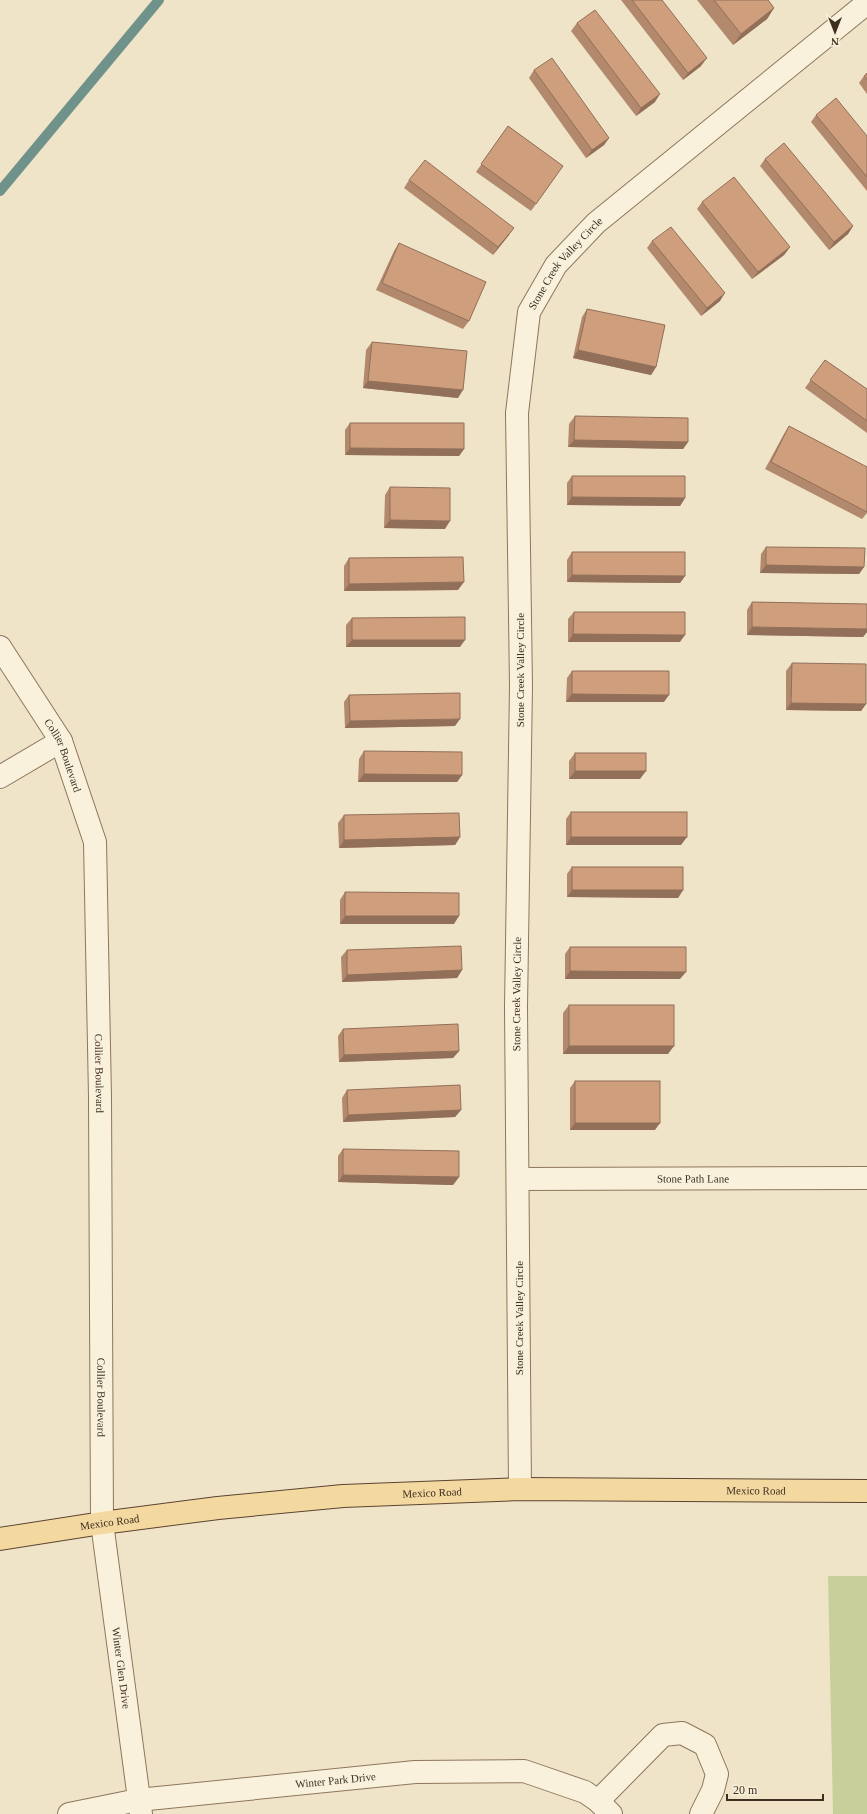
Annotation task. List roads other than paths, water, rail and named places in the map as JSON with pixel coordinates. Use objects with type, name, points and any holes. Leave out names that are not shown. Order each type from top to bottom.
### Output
[{"type":"main road","name":"Mexico Road","points":[[0,1539],[102,1523],[218,1508],[343,1496],[520,1489],[867,1491]]},
{"type":"street","name":"Stone Creek Valley Circle","points":[[520,1489],[516,1007],[521,686],[516,412],[529,312],[556,264],[596,223],[867,3]]},
{"type":"street","name":"Collier Boulevard","points":[[0,647],[61,741],[95,842],[100,1097],[102,1523]]},
{"type":"street","points":[[0,777],[61,741]]},
{"type":"street","name":"Stone Path Lane","points":[[518,1179],[867,1178]]},
{"type":"street","name":"Winter Glen Drive","points":[[102,1523],[139,1807]]},
{"type":"street","name":"Winter Park Drive","points":[[69,1814],[139,1807],[415,1772],[524,1771],[585,1792],[604,1808],[662,1735],[682,1733],[705,1745],[717,1774],[713,1790],[701,1814]]},
{"type":"waterway","points":[[0,191],[159,0]]}]
